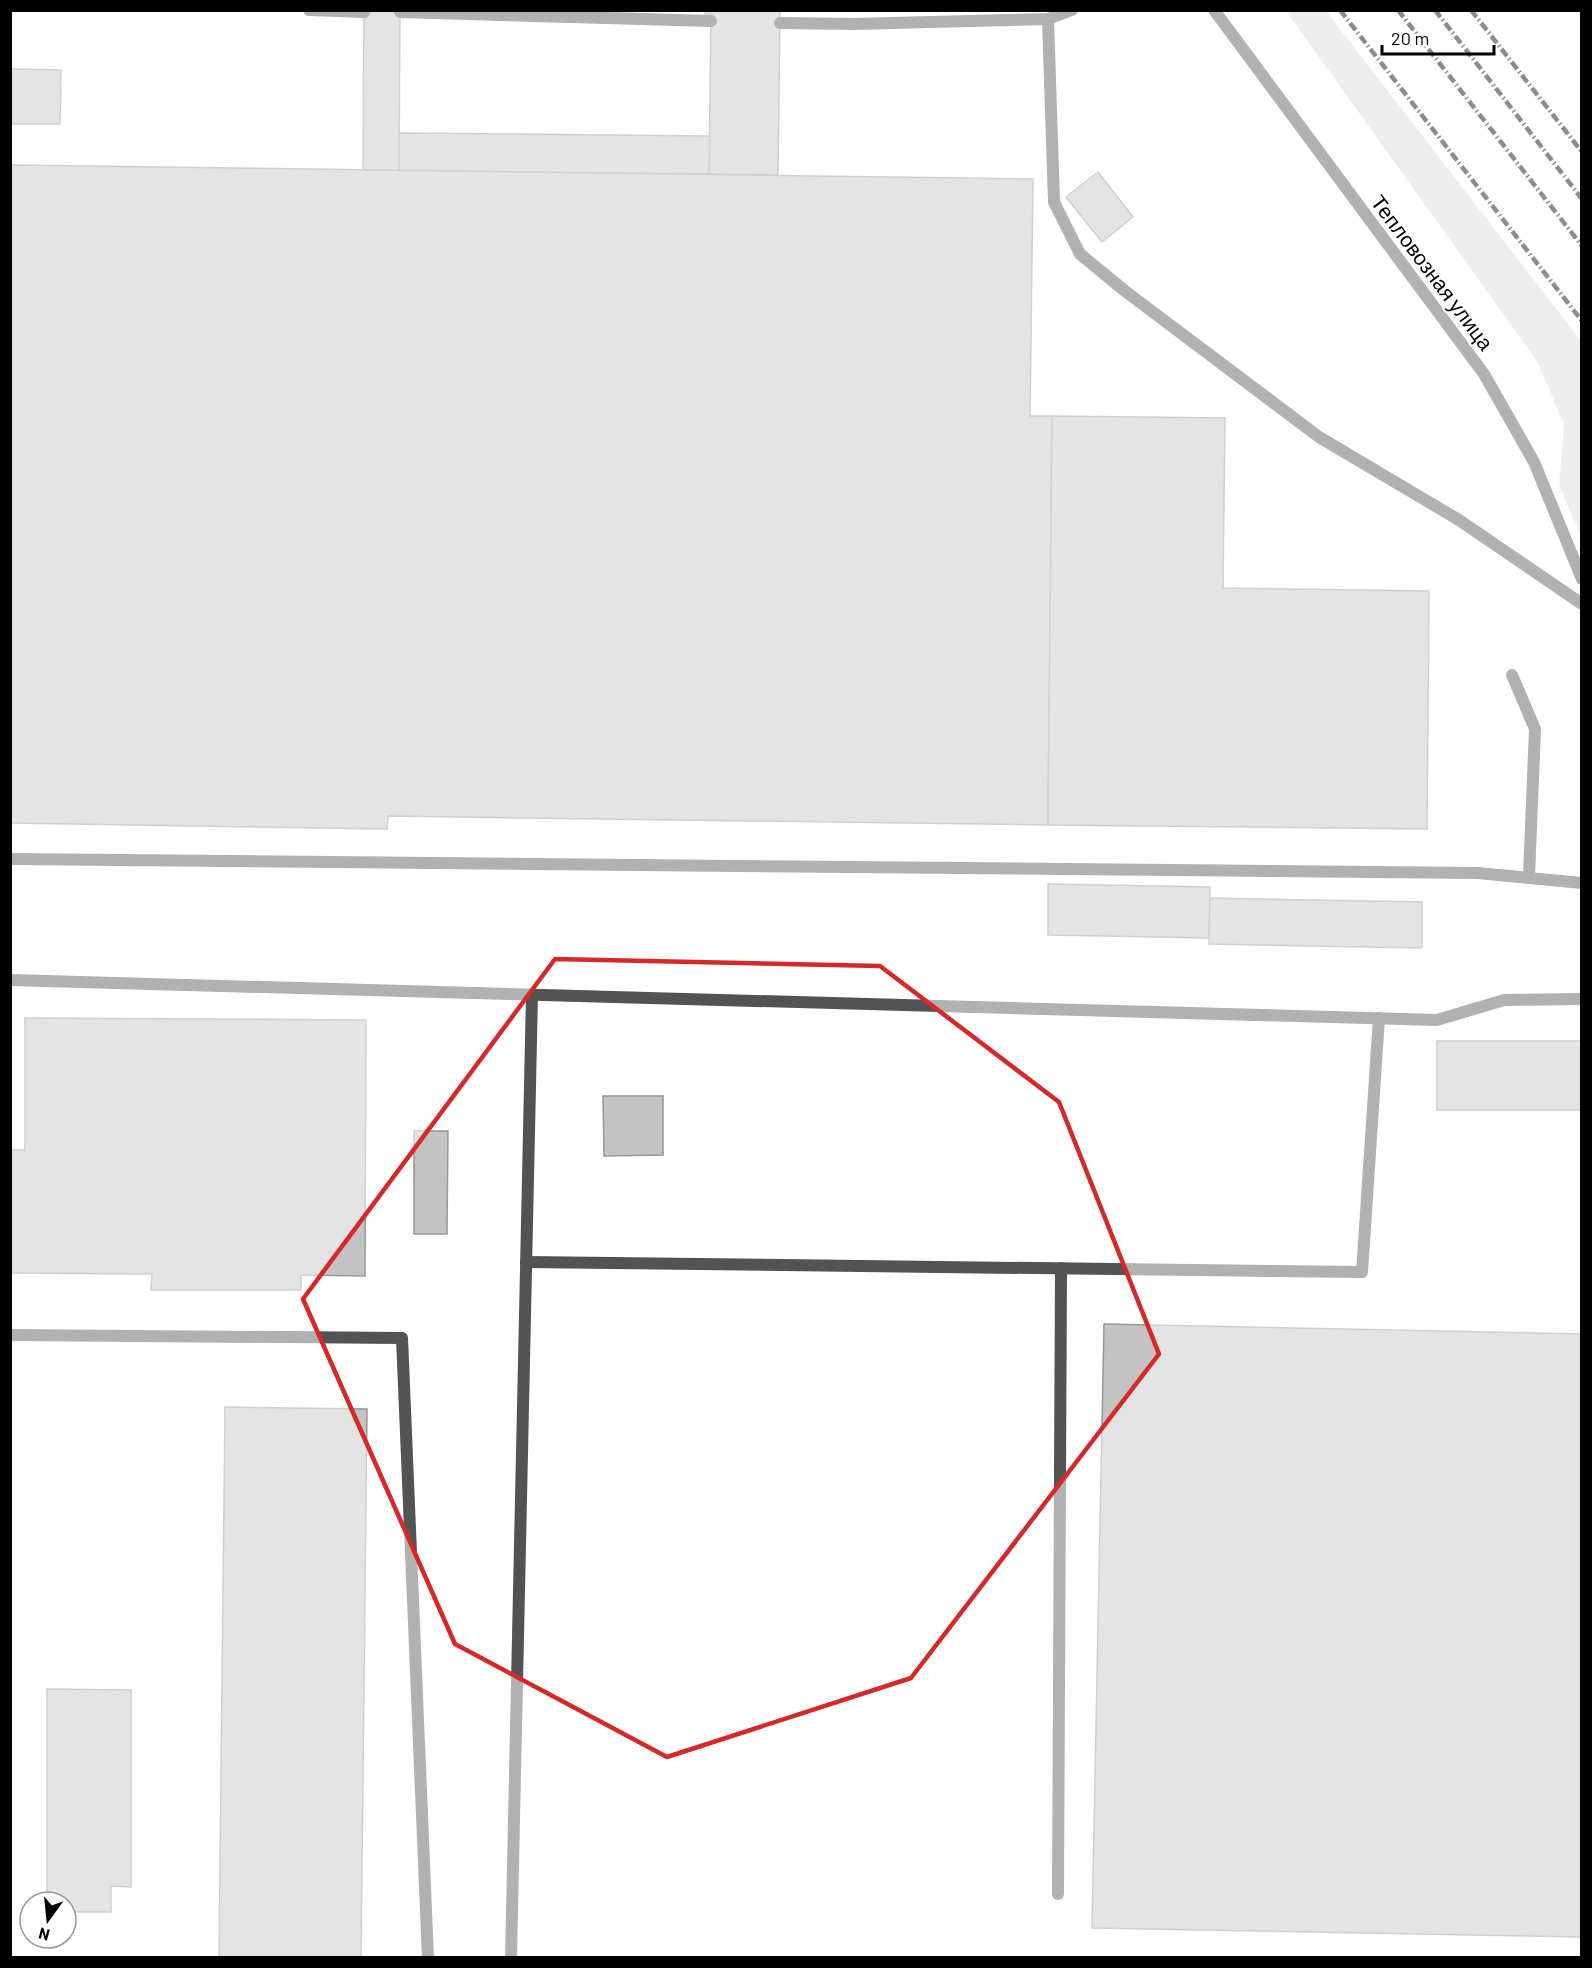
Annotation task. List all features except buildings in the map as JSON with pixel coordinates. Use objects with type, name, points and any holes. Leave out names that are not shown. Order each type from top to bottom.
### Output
[{"type":"street","points":[[309,10],[364,12]]},
{"type":"street","points":[[780,23],[854,24],[1047,19],[1072,10]]},
{"type":"street","name":"Тепловозная улица","points":[[1214,10],[1484,374],[1534,462],[1581,579]]},
{"type":"street","points":[[400,12],[711,21]]},
{"type":"street","points":[[1047,19],[1054,202],[1080,254],[1125,291],[1319,437],[1459,520],[1581,604]]},
{"type":"street","points":[[1512,675],[1535,729],[1529,876]]},
{"type":"street","points":[[10,859],[1454,873],[1529,876],[1581,883]]},
{"type":"street","points":[[10,980],[1437,1020],[1504,1000],[1581,999]]},
{"type":"street","points":[[511,1958],[532,994]]},
{"type":"street","points":[[526,1262],[1362,1272],[1379,1018]]},
{"type":"street","points":[[1058,1894],[1061,1268]]},
{"type":"street","points":[[10,1335],[402,1338],[428,1958]]},
{"type":"highlighted area","points":[[555,959],[880,966],[1059,1102],[1159,1354],[911,1678],[667,1757],[455,1644],[303,1299]]},
{"type":"shaded area","points":[[1286,11],[1326,11],[1581,341],[1581,537],[1559,485],[1564,424],[1537,361]]},
{"type":"railway","points":[[1340,10],[1582,321]]},
{"type":"railway","points":[[1398,10],[1582,246]]},
{"type":"railway","points":[[1435,10],[1582,199]]},
{"type":"railway","points":[[1471,10],[1582,152]]}]
